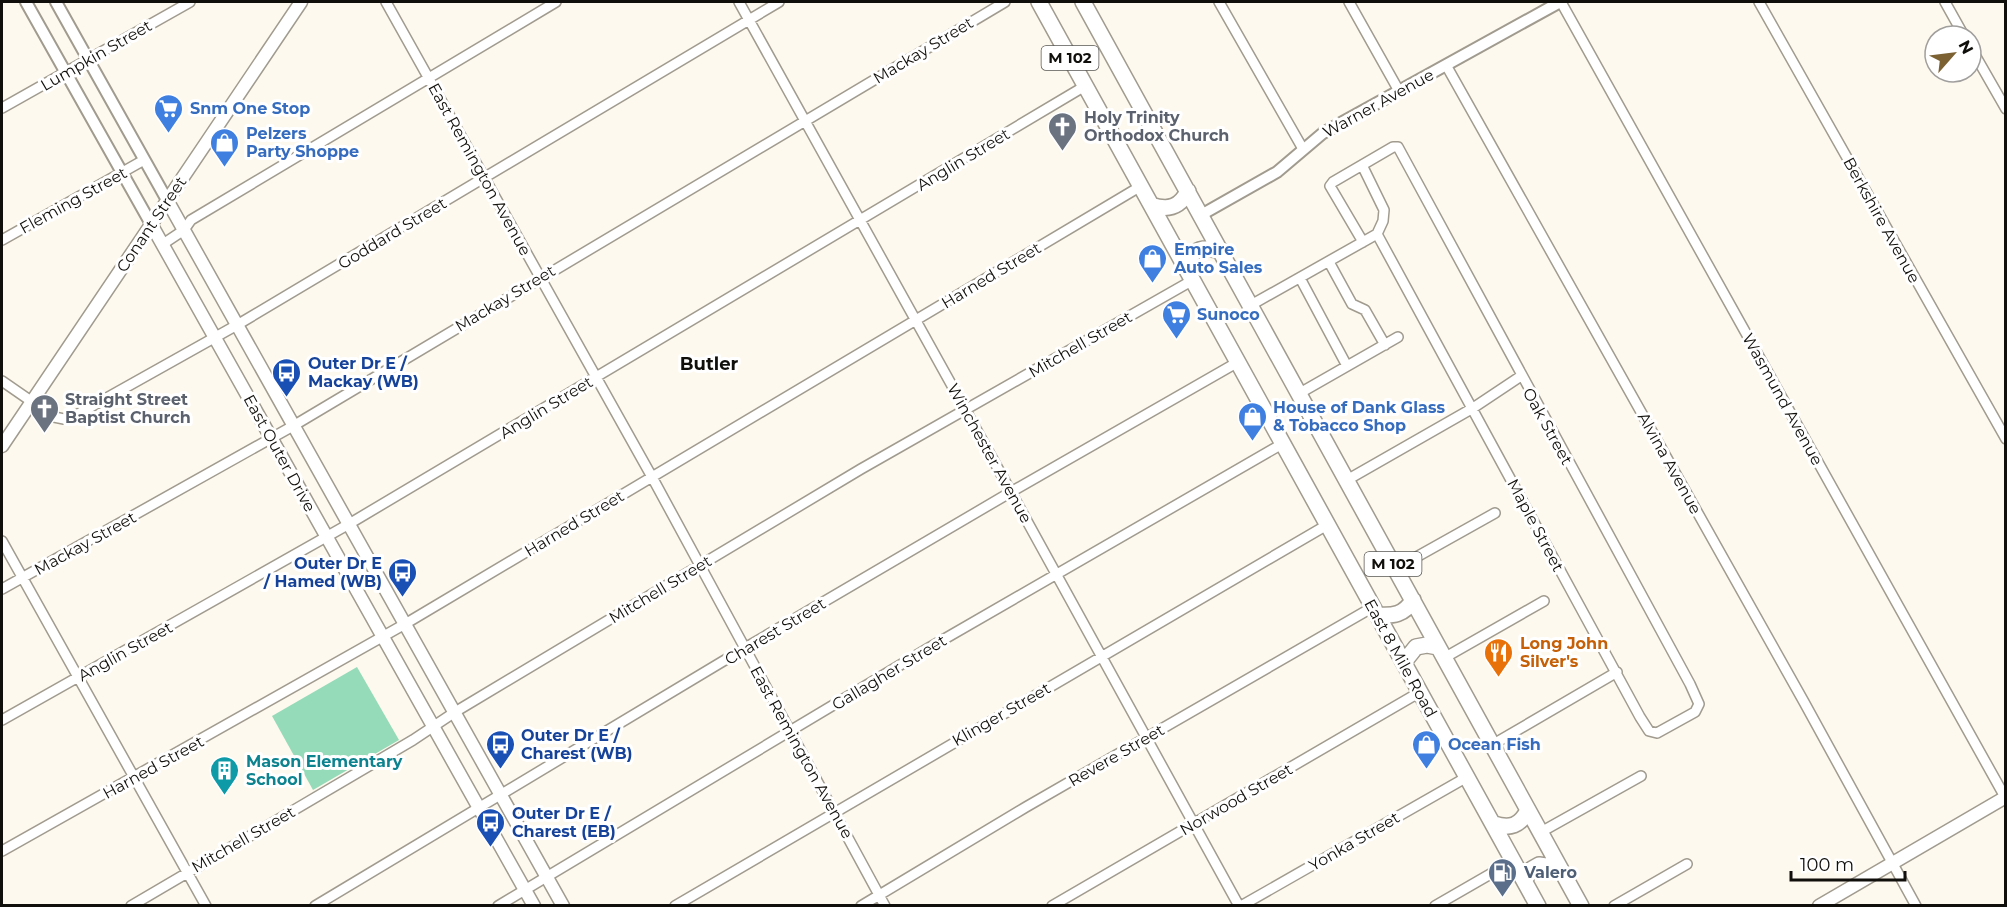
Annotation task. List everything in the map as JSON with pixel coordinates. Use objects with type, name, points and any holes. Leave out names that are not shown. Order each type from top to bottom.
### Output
[{"type":"highway","name":"East 8 Mile Road","points":[[1039,2],[1538,906]]},
{"type":"highway","name":"M 102","points":[[1083,2],[1581,906]]},
{"type":"highway","points":[[1151,205],[1159,208],[1172,208],[1181,202],[1188,191]]},
{"type":"highway","points":[[1184,265],[1191,254],[1200,248],[1222,251]]},
{"type":"highway","points":[[1376,611],[1390,616],[1401,613],[1413,600]]},
{"type":"highway","points":[[1404,662],[1416,647],[1427,645],[1441,653]]},
{"type":"highway","points":[[1494,824],[1502,827],[1513,826],[1521,821],[1528,810]]},
{"type":"highway","points":[[1524,880],[1532,869],[1539,865],[1560,868]]},
{"type":"main road","name":"Conant Street","points":[[2,446],[301,2]]},
{"type":"main road","name":"East Outer Drive","points":[[167,200],[563,906]]},
{"type":"main road","name":"East Outer Drive","points":[[151,224],[534,906]]},
{"type":"main road","points":[[1819,906],[2005,797]]},
{"type":"street","name":"East Outer Drive","points":[[26,2],[151,224]]},
{"type":"street","name":"East Outer Drive","points":[[56,2],[167,200]]},
{"type":"street","name":"Lumpkin Street","points":[[2,108],[190,2]]},
{"type":"street","name":"East Remington Avenue","points":[[387,2],[652,477],[885,906]]},
{"type":"street","points":[[163,244],[184,230],[191,220],[556,2]]},
{"type":"street","name":"Winchester Avenue","points":[[739,2],[1240,906]]},
{"type":"street","name":"Goddard Street","points":[[2,381],[54,417],[67,419],[215,338],[779,2]]},
{"type":"street","name":"Mackay Street","points":[[2,589],[293,426],[1005,2]]},
{"type":"street","points":[[1219,2],[1303,149]]},
{"type":"street","points":[[1348,2],[1399,91]]},
{"type":"street","name":"Warner Avenue","points":[[1202,215],[1277,172],[1323,133],[1561,2]]},
{"type":"street","name":"Wasmund Avenue","points":[[1561,2],[2005,797]]},
{"type":"street","name":"Berkshire Avenue","points":[[1760,2],[2006,439]]},
{"type":"street","points":[[1945,2],[1957,24]]},
{"type":"street","name":"Alvina Avenue","points":[[1446,65],[1916,906]]},
{"type":"street","points":[[1983,69],[2006,109]]},
{"type":"street","name":"Anglin Street","points":[[2,720],[327,537],[1085,86]]},
{"type":"street","name":"Oak Street","points":[[1362,165],[1393,147],[1398,147],[1699,704]]},
{"type":"street","name":"Fleming Street","points":[[2,240],[144,160]]},
{"type":"street","points":[[1251,305],[1329,262],[1377,234],[1383,221],[1384,210],[1362,165],[1330,186],[1363,242]]},
{"type":"street","name":"Harned Street","points":[[2,851],[383,637],[1141,186]]},
{"type":"street","name":"Maple Street","points":[[1377,234],[1649,731],[1657,733],[1695,712],[1699,704]]},
{"type":"street","points":[[1329,262],[1352,304],[1365,310],[1385,345]]},
{"type":"street","points":[[1300,278],[1347,366]]},
{"type":"street","name":"Mitchell Street","points":[[131,906],[434,727],[455,712],[700,565],[966,409],[1193,280]]},
{"type":"street","points":[[1300,393],[1398,337]]},
{"type":"street","name":"Charest Street","points":[[315,906],[745,648],[1238,362]]},
{"type":"street","points":[[1347,480],[1473,408],[1521,376]]},
{"type":"street","name":"Gallagher Street","points":[[498,906],[789,731],[1282,444]]},
{"type":"street","points":[[1395,569],[1495,513]]},
{"type":"street","name":"Klinger Street","points":[[675,906],[1327,525]]},
{"type":"street","points":[[2,541],[206,906]]},
{"type":"street","points":[[1441,653],[1544,601]]},
{"type":"street","name":"Revere Street","points":[[861,906],[1147,737],[1376,611]]},
{"type":"street","points":[[1492,745],[1617,672]]},
{"type":"street","name":"Norwood Street","points":[[1052,906],[1420,692]]},
{"type":"street","points":[[1540,832],[1641,776]]},
{"type":"street","name":"Yonka Street","points":[[1240,906],[1467,777]]},
{"type":"street","points":[[1435,906],[1514,861]]},
{"type":"street","points":[[1614,906],[1688,864]]},
{"type":"green space","points":[[357,667],[399,740],[313,790],[272,716]]},
{"type":"place","name":"Snm One Stop","points":[[169,134]]},
{"type":"place","name":"Holy Trinity Orthodox Church","points":[[1063,152]]},
{"type":"place","name":"Pelzers Party Shoppe","points":[[225,168]]},
{"type":"place","name":"Empire Auto Sales","points":[[1153,284]]},
{"type":"place","name":"Sunoco","points":[[1176,340]]},
{"type":"place","name":"Outer Dr E / Mackay (WB)","points":[[287,398]]},
{"type":"place","name":"Straight Street Baptist Church","points":[[44,434]]},
{"type":"place","name":"House of Dank Glass & Tobacco Shop","points":[[1252,442]]},
{"type":"place","name":"Outer Dr E / Hamed (WB)","points":[[403,598]]},
{"type":"place","name":"Long John Silver's","points":[[1499,678]]},
{"type":"place","name":"Outer Dr E / Charest (WB)","points":[[500,770]]},
{"type":"place","name":"Ocean Fish","points":[[1427,770]]},
{"type":"place","name":"Mason Elementary School","points":[[225,796]]},
{"type":"place","name":"Outer Dr E / Charest (EB)","points":[[491,848]]},
{"type":"place","name":"Valero","points":[[1503,898]]},
{"type":"district","name":"Butler","points":[[709,364]]}]
